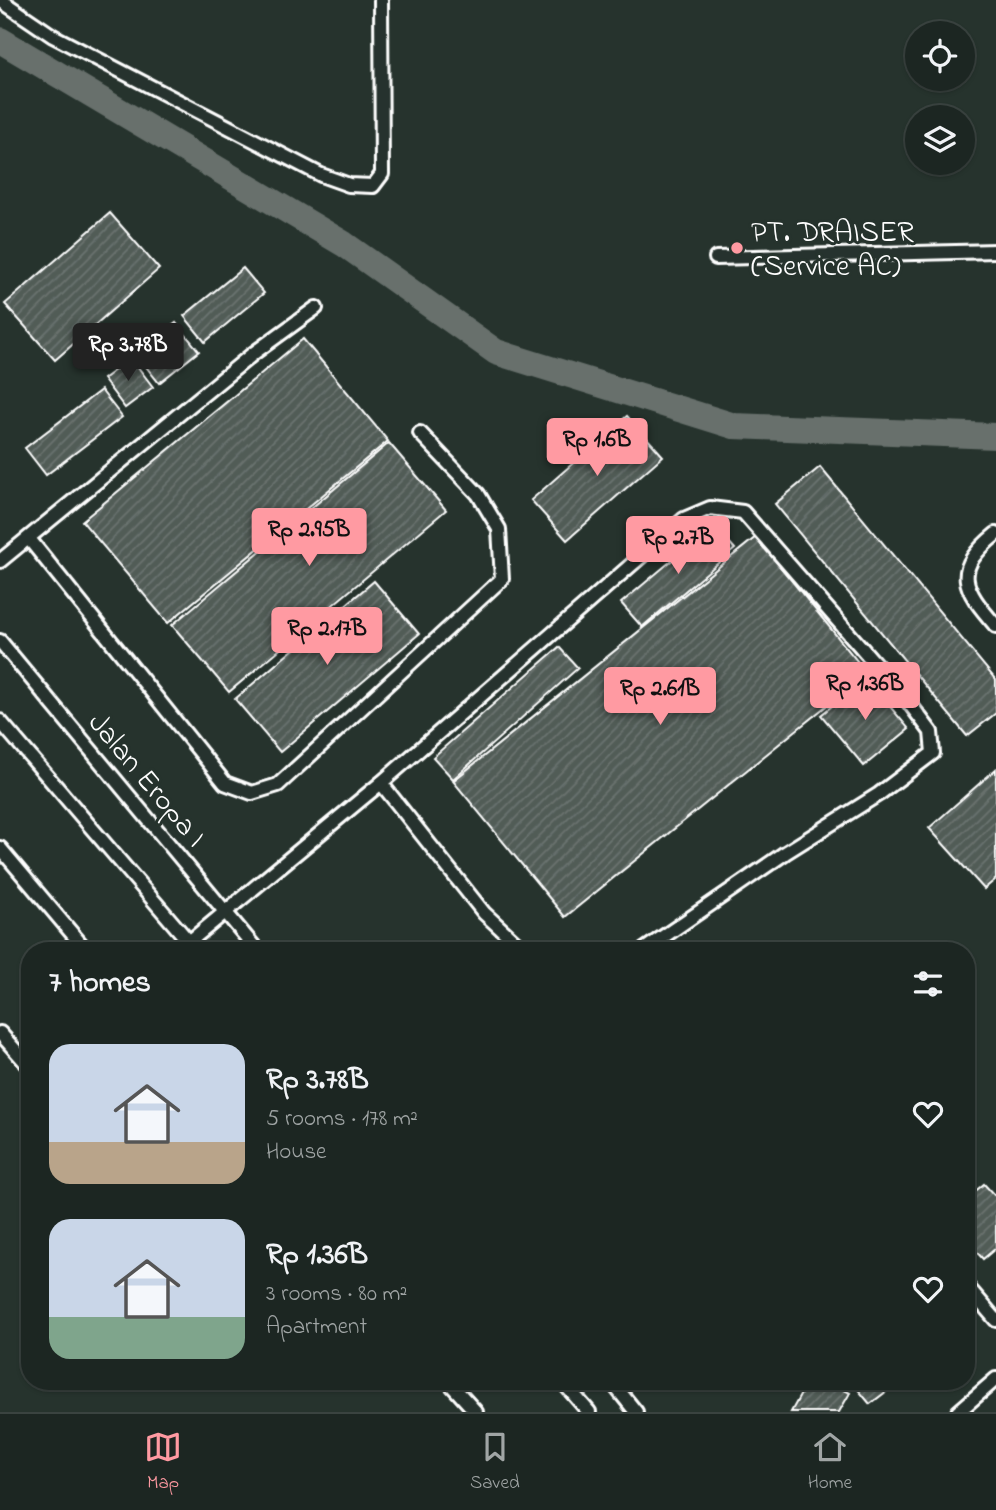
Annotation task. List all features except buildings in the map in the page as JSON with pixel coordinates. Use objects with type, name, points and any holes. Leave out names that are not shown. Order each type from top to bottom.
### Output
[{"type":"lane","points":[[1,0],[53,36],[321,175],[349,185],[373,187],[382,174],[381,0]]},
{"type":"lane","points":[[716,258],[996,251]]},
{"type":"lane","points":[[0,561],[30,540],[254,353],[316,308]]},
{"type":"lane","points":[[30,540],[225,783],[252,793],[278,785],[502,579],[499,529],[478,494],[420,433]]},
{"type":"lane","points":[[196,942],[224,910],[381,783],[684,519],[710,508],[743,512],[907,700],[931,732],[933,753],[879,794],[785,853],[656,942]]},
{"type":"lane","points":[[996,534],[976,550],[966,569],[966,586],[996,626]]},
{"type":"lane","name":"Jalan Eropa I","points":[[0,641],[250,942]]},
{"type":"lane","points":[[0,721],[189,942]]},
{"type":"lane","points":[[381,783],[484,912],[516,942]]},
{"type":"lane","points":[[0,848],[79,942]]},
{"type":"lane","points":[[0,1032],[21,1056]]},
{"type":"lane","points":[[975,1296],[996,1320]]},
{"type":"lane","points":[[958,1412],[996,1378]]},
{"type":"lane","points":[[456,1390],[476,1412]]},
{"type":"lane","points":[[570,1390],[589,1412]]},
{"type":"lane","points":[[618,1390],[636,1412]]},
{"type":"waterway","points":[[0,40],[344,244],[496,352],[734,426],[996,436]]},
{"type":"place","name":"PT. DRAISER (Service AC)","points":[[737,248]]}]
